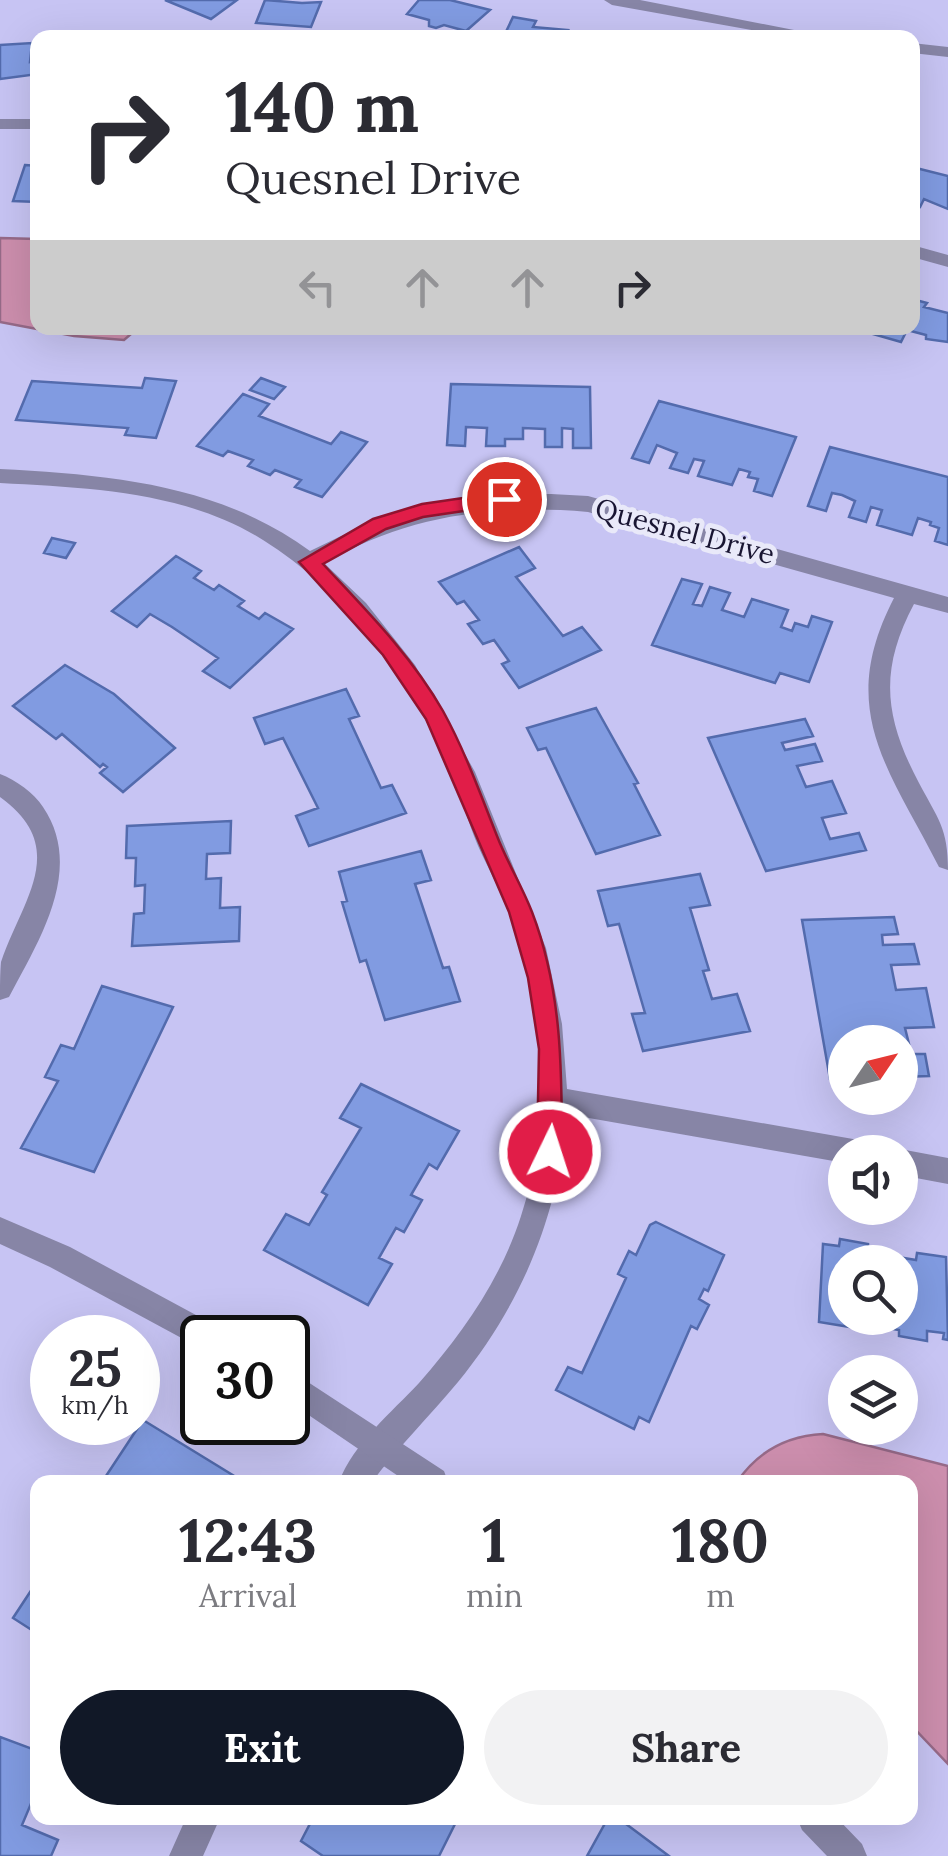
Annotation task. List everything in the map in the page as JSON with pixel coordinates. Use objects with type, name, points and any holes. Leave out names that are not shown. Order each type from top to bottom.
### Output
[{"type":"street","points":[[612,0],[782,30]]},
{"type":"street","points":[[920,49],[948,52]]},
{"type":"street","points":[[0,124],[30,124]]},
{"type":"street","points":[[920,252],[948,261]]},
{"type":"street","points":[[0,476],[78,480],[186,498],[270,533],[309,562],[390,649],[434,714],[464,774],[487,840],[521,912],[540,978],[551,1049],[550,1152],[536,1214],[511,1276],[476,1336],[431,1392],[380,1443],[359,1475]]},
{"type":"street","name":"Quesnel Drive","points":[[309,562],[380,524],[422,510],[504,499],[542,499],[588,504],[948,604]]},
{"type":"street","points":[[908,593],[890,622],[878,654],[876,689],[882,726],[895,763],[948,860]]},
{"type":"street","points":[[0,784],[32,809],[45,834],[51,868],[44,903],[0,989]]},
{"type":"street","points":[[553,1099],[828,1148]]},
{"type":"street","points":[[918,1165],[948,1171]]},
{"type":"street","points":[[0,1230],[60,1257],[180,1322]]},
{"type":"street","points":[[310,1398],[423,1475]]},
{"type":"street","points":[[186,1856],[200,1825]]},
{"type":"street","points":[[821,1825],[850,1856]]},
{"type":"shaded area","points":[[0,238],[30,239],[30,328],[0,322]]},
{"type":"shaded area","points":[[69,335],[130,335],[124,340]]},
{"type":"shaded area","points":[[823,1434],[828,1435],[828,1445],[866,1445],[948,1466],[948,1764],[918,1732],[918,1475],[743,1475],[764,1454],[785,1442]]},
{"type":"building","points":[[165,0],[237,0],[211,19]]},
{"type":"building","points":[[265,0],[321,2],[311,27],[256,23]]},
{"type":"building","points":[[419,0],[450,0],[490,10],[467,30],[444,25],[436,28],[429,26],[429,20],[407,14]]},
{"type":"building","points":[[513,17],[536,21],[533,27],[568,30],[507,30]]},
{"type":"building","points":[[30,43],[30,75],[0,79],[0,45]]},
{"type":"building","points":[[25,165],[30,165],[30,202],[13,201]]},
{"type":"building","points":[[920,169],[948,176],[948,209],[924,199],[920,207]]},
{"type":"building","points":[[920,301],[927,303],[924,307],[948,313],[948,342],[926,339],[920,333]]},
{"type":"building","points":[[876,335],[904,335],[901,342]]},
{"type":"building","points":[[145,378],[176,381],[156,438],[125,435],[128,428],[16,420],[32,381],[142,388]]},
{"type":"building","points":[[261,378],[285,387],[274,399],[250,390]]},
{"type":"building","points":[[451,384],[590,387],[591,448],[573,448],[573,429],[562,428],[562,447],[545,447],[545,429],[523,428],[523,439],[505,439],[505,446],[486,446],[487,428],[466,427],[465,446],[447,445]]},
{"type":"building","points":[[243,394],[269,404],[259,416],[331,444],[341,432],[367,442],[322,497],[295,487],[301,480],[275,470],[270,475],[248,466],[253,460],[228,451],[223,456],[197,446]]},
{"type":"building","points":[[659,401],[796,437],[772,496],[754,491],[758,479],[748,477],[750,472],[739,469],[732,485],[698,476],[704,461],[694,459],[688,473],[670,468],[677,453],[657,445],[649,463],[632,458]]},
{"type":"building","points":[[830,447],[948,477],[948,545],[935,541],[939,528],[918,518],[912,535],[877,525],[882,510],[871,507],[866,522],[849,517],[855,501],[842,495],[832,493],[826,511],[808,506]]},
{"type":"building","points":[[52,538],[75,543],[66,558],[44,553]]},
{"type":"building","points":[[519,547],[535,568],[516,577],[563,636],[582,627],[601,650],[519,688],[502,664],[509,661],[494,640],[483,644],[468,624],[479,620],[464,601],[457,604],[439,582]]},
{"type":"building","points":[[176,556],[201,571],[194,578],[214,590],[219,585],[244,601],[238,606],[259,619],[265,613],[293,629],[230,688],[203,671],[218,658],[172,627],[150,614],[137,627],[112,611]]},
{"type":"building","points":[[682,579],[702,584],[693,604],[702,606],[710,587],[730,593],[722,610],[744,617],[752,599],[788,610],[781,627],[792,631],[795,623],[808,627],[812,616],[832,622],[809,682],[780,673],[775,683],[652,645]]},
{"type":"building","points":[[65,665],[114,694],[175,748],[123,792],[100,773],[107,767],[100,767],[62,734],[56,739],[13,706]]},
{"type":"building","points":[[346,689],[359,716],[349,719],[381,788],[392,785],[406,813],[309,846],[296,816],[318,808],[283,738],[265,744],[254,718]]},
{"type":"building","points":[[596,708],[638,783],[634,784],[660,835],[596,854],[546,748],[538,750],[527,728]]},
{"type":"building","points":[[805,719],[813,736],[782,743],[785,750],[815,744],[822,761],[797,766],[806,787],[832,781],[846,813],[822,818],[830,839],[859,833],[866,850],[766,871],[708,738]]},
{"type":"building","points":[[231,821],[230,853],[207,854],[206,879],[221,878],[220,908],[240,907],[239,941],[132,946],[134,914],[144,913],[145,885],[135,886],[136,858],[126,858],[127,826]]},
{"type":"building","points":[[421,851],[431,880],[415,884],[443,968],[449,967],[460,1001],[385,1020],[366,960],[360,962],[342,902],[347,901],[339,872]]},
{"type":"building","points":[[700,874],[710,905],[690,908],[709,970],[703,971],[712,999],[737,994],[750,1031],[643,1051],[632,1014],[645,1013],[619,924],[608,926],[598,891]]},
{"type":"building","points":[[894,917],[898,934],[882,935],[883,945],[914,944],[919,964],[891,965],[896,990],[926,988],[934,1027],[828,1025],[828,1068],[802,920]]},
{"type":"building","points":[[102,986],[173,1007],[94,1172],[21,1148],[58,1081],[45,1077],[61,1045],[74,1049]]},
{"type":"building","points":[[918,1054],[925,1054],[929,1076],[918,1076]]},
{"type":"building","points":[[361,1084],[459,1131],[437,1169],[429,1164],[411,1195],[422,1200],[404,1232],[396,1228],[379,1258],[392,1264],[368,1305],[264,1250],[286,1214],[309,1225],[327,1195],[322,1192],[361,1128],[340,1118]]},
{"type":"building","points":[[656,1222],[724,1255],[708,1291],[704,1289],[699,1299],[709,1305],[697,1329],[691,1326],[649,1422],[639,1417],[634,1429],[556,1390],[568,1367],[582,1373],[626,1278],[618,1274],[629,1251],[636,1255],[650,1225]]},
{"type":"building","points":[[840,1239],[868,1245],[839,1245]]},
{"type":"building","points":[[823,1244],[831,1245],[828,1323],[819,1322]]},
{"type":"building","points":[[918,1253],[946,1257],[948,1340],[943,1339],[944,1333],[927,1331],[927,1341],[899,1336],[918,1335]]},
{"type":"building","points":[[160,1430],[233,1475],[107,1475],[126,1445],[160,1445]]},
{"type":"building","points":[[30,1592],[30,1629],[13,1618]]},
{"type":"building","points":[[0,1737],[30,1748],[30,1806],[22,1825],[58,1840],[51,1856],[0,1856]]},
{"type":"building","points":[[309,1825],[454,1825],[439,1856],[323,1856],[301,1841]]},
{"type":"building","points":[[604,1825],[627,1825],[669,1856],[587,1856]]},
{"type":"route","points":[[504,499],[422,510],[380,524],[309,562],[390,649],[434,714],[464,774],[487,840],[521,912],[540,978],[551,1049],[550,1152]]}]
